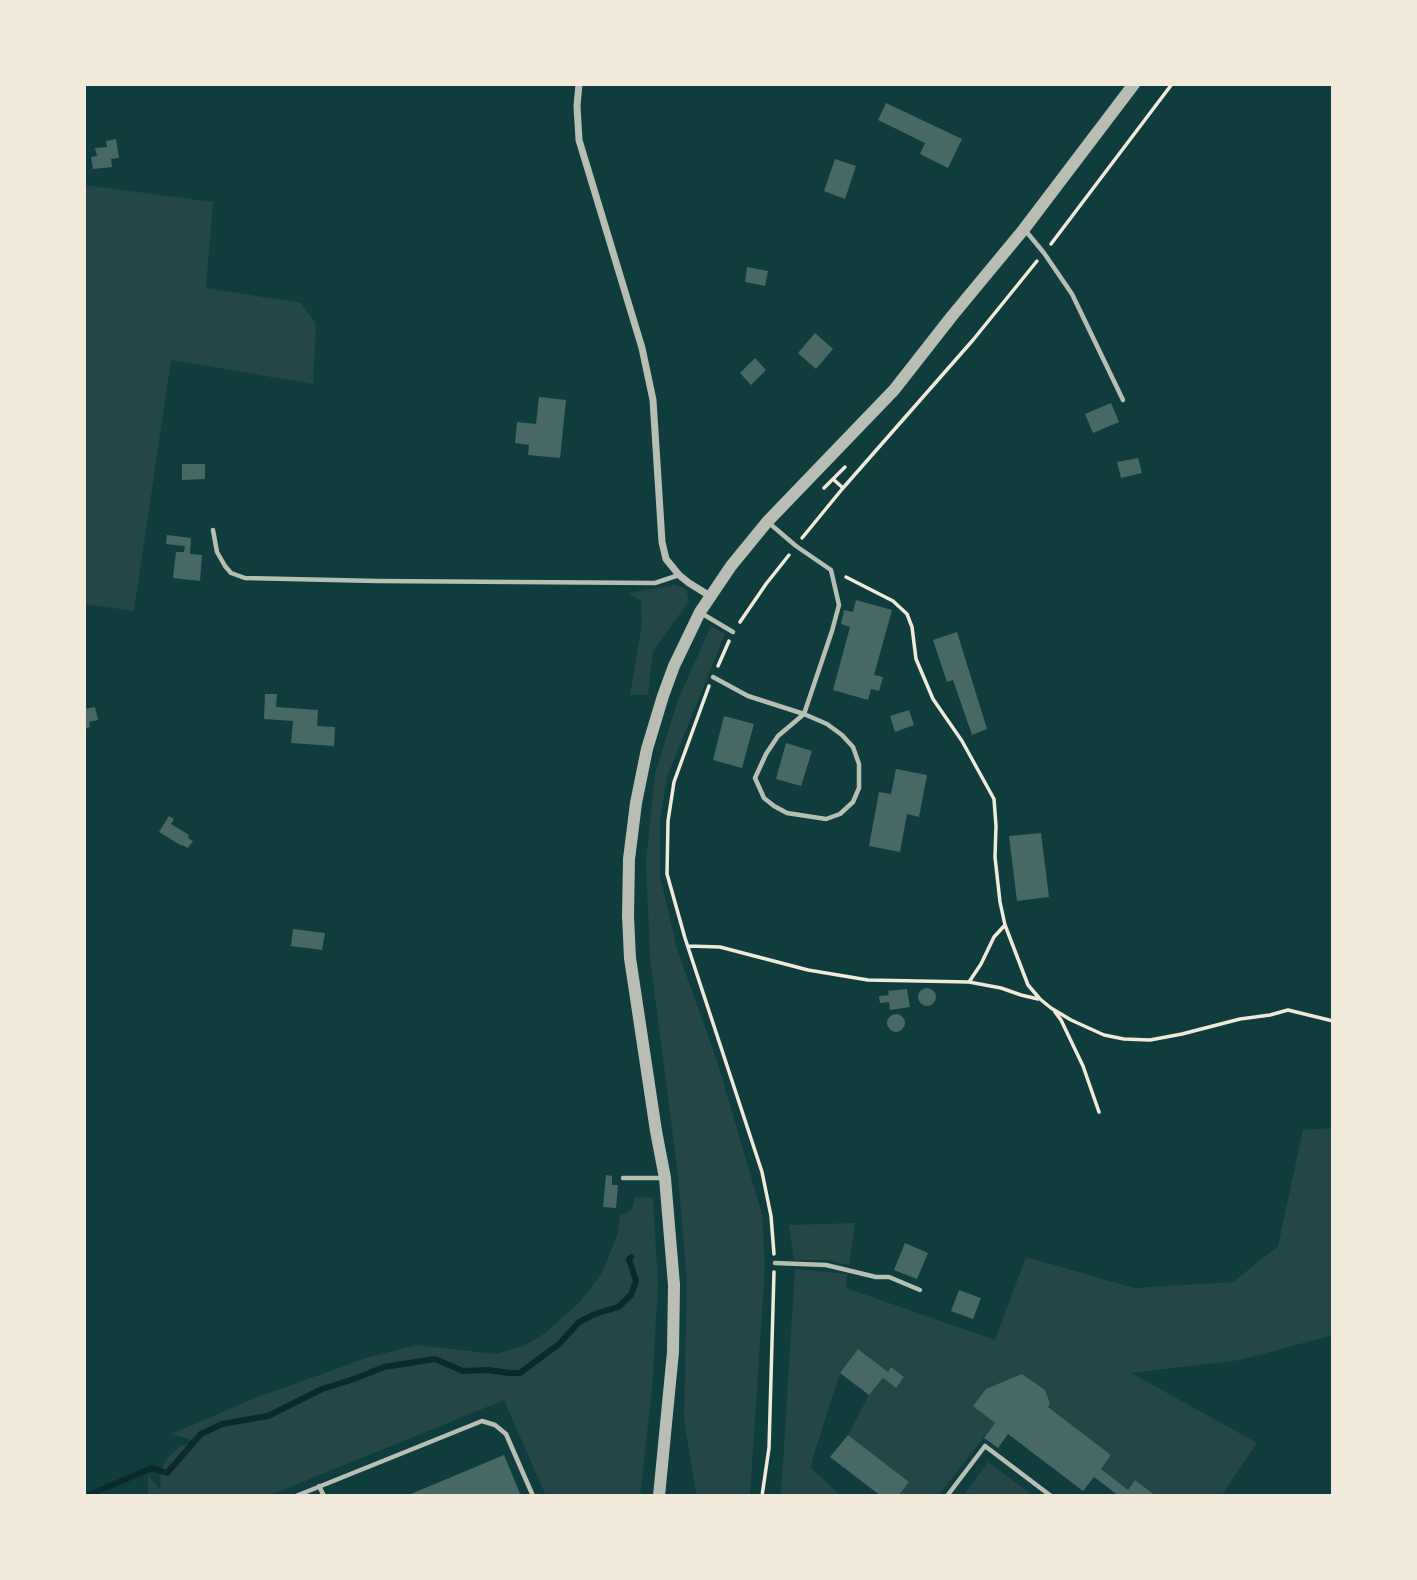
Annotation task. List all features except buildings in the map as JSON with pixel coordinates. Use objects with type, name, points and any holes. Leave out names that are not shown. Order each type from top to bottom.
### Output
[{"type":"street","points":[[579,84],[579,140],[642,348],[653,400],[662,542],[666,559],[689,583],[710,596]]},
{"type":"street","points":[[659,1496],[673,1352],[674,1285],[665,1178],[630,958],[628,916],[629,859],[636,803],[647,749],[670,676],[700,612],[731,566],[767,522],[894,390],[1024,229],[1134,84]]},
{"type":"lane","points":[[1024,229],[1072,294],[1124,400]]},
{"type":"lane","points":[[713,677],[748,696],[804,714],[827,724],[842,735],[853,747],[859,764],[859,788],[853,802],[840,814],[825,819],[787,813],[764,798],[755,778],[778,736],[804,714],[839,605],[831,570],[796,547],[767,522]]},
{"type":"lane","points":[[213,530],[217,552],[225,566],[232,573],[245,578],[655,583],[680,575]]},
{"type":"lane","points":[[700,612],[733,632]]},
{"type":"lane","points":[[623,1178],[665,1178]]},
{"type":"lane","points":[[775,1263],[826,1265],[876,1277],[889,1277],[920,1290]]},
{"type":"lane","points":[[296,1496],[482,1421],[495,1425],[506,1434],[533,1496]]},
{"type":"lane","points":[[947,1496],[985,1446],[1051,1496]]},
{"type":"lane","points":[[319,1486],[324,1496]]},
{"type":"path","points":[[762,1496],[769,1448],[775,1263],[771,1216],[762,1172],[688,947],[667,874],[668,821],[674,782],[713,677],[733,632],[766,584],[843,488],[973,340],[1044,253],[1172,84]]},
{"type":"path","points":[[833,479],[843,488]]},
{"type":"path","points":[[831,570],[893,601],[907,614],[912,628],[916,659],[933,699],[962,741],[994,799],[995,857],[1005,925],[1028,985],[1040,999],[1071,1020],[1104,1035],[1124,1039],[1150,1040],[1288,1010],[1333,1021]]},
{"type":"path","points":[[969,982],[981,964],[993,937],[1005,925]]},
{"type":"path","points":[[688,947],[720,947],[808,970],[868,980],[969,982],[1040,999]]},
{"type":"path","points":[[1051,1008],[1061,1020],[1079,1056],[1099,1112]]},
{"type":"shaded area","points":[[84,185],[213,202],[206,288],[301,303],[316,324],[313,384],[171,360],[134,611],[84,604]]},
{"type":"shaded area","points":[[675,585],[686,589],[689,601],[653,651],[648,695],[630,695],[642,624],[641,601],[628,593]]},
{"type":"shaded area","points":[[711,626],[725,634],[667,777],[660,821],[660,876],[677,949],[717,1061],[762,1214],[765,1265],[750,1496],[694,1496],[696,1493],[684,1419],[687,1283],[678,1175],[650,958],[646,862],[655,774],[678,700]]},
{"type":"shaded area","points":[[1333,1128],[1333,1335],[1240,1360],[1131,1373],[1257,1443],[1221,1496],[1156,1496],[1135,1480],[1128,1490],[1101,1469],[1111,1455],[1048,1407],[1045,1390],[1022,1374],[986,1390],[995,1423],[938,1496],[898,1496],[909,1482],[848,1435],[869,1395],[883,1378],[896,1388],[904,1377],[892,1368],[888,1372],[858,1349],[840,1373],[811,1468],[841,1496],[781,1496],[795,1269],[847,1274],[846,1288],[995,1340],[1026,1257],[1134,1288],[1233,1282],[1278,1246],[1303,1130]]},
{"type":"shaded area","points":[[635,1197],[653,1198],[658,1284],[652,1389],[640,1496],[546,1496],[504,1400],[268,1496],[148,1496],[148,1476],[160,1489],[161,1471],[167,1458],[181,1446],[198,1442],[171,1434],[253,1399],[366,1358],[417,1345],[495,1354],[521,1347],[544,1334],[580,1302],[602,1273],[617,1236],[620,1216],[632,1209]]},
{"type":"shaded area","points":[[855,1223],[849,1265],[826,1260],[794,1260],[789,1225]]},
{"type":"shaded area","points":[[988,1462],[1034,1496],[963,1496]]},
{"type":"waterway","points":[[86,1496],[152,1468],[167,1473],[201,1434],[222,1424],[268,1416],[322,1389],[384,1367],[435,1359],[463,1371],[520,1373],[559,1344],[579,1322],[618,1307],[631,1295],[636,1281],[629,1259],[631,1257]]}]
